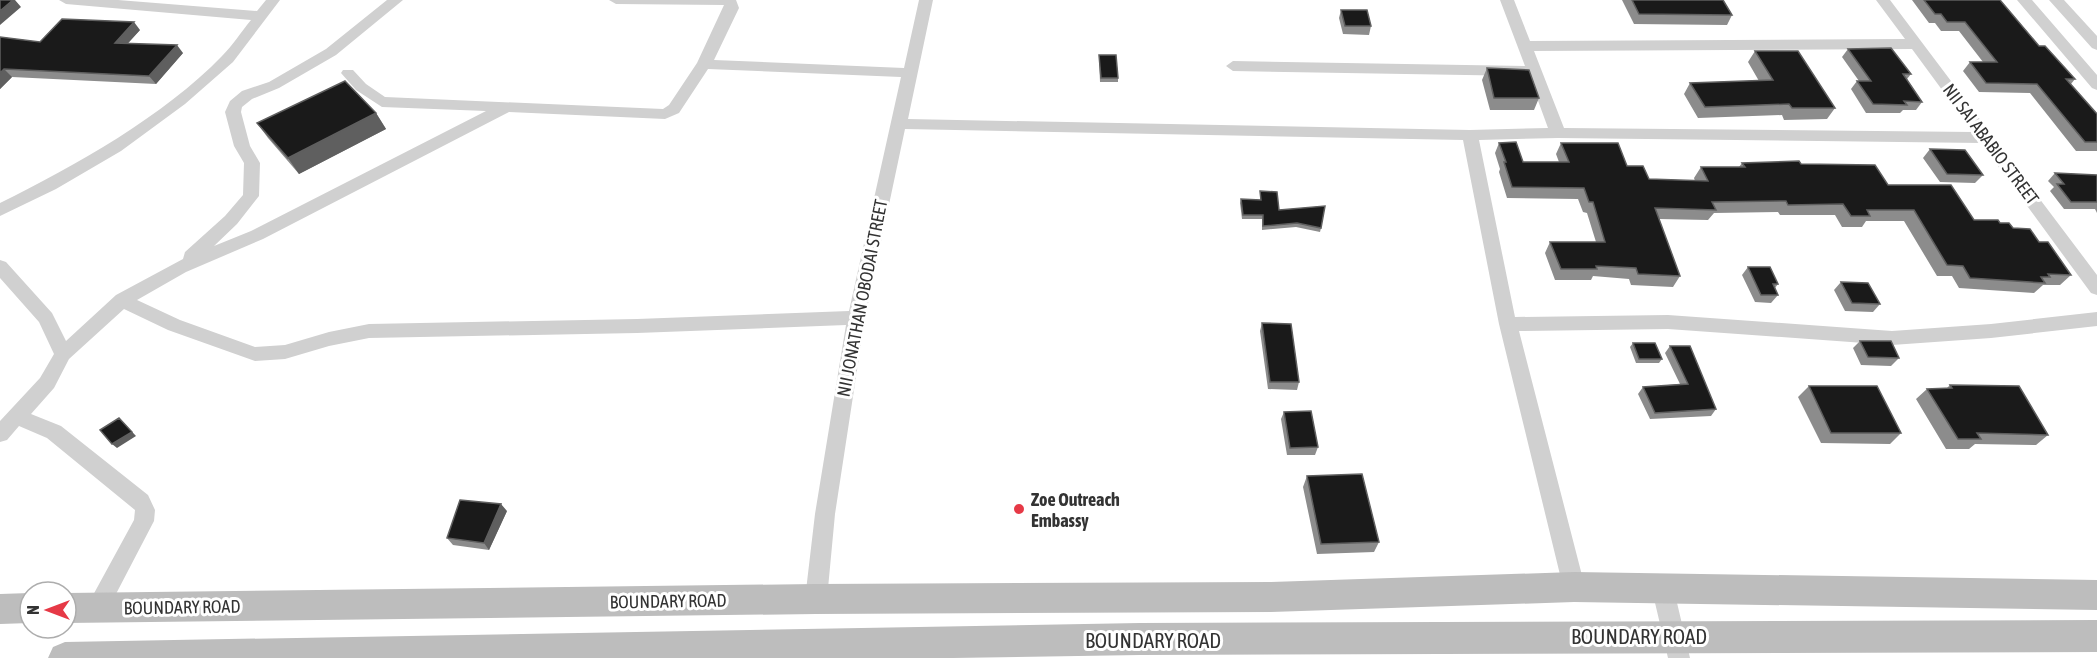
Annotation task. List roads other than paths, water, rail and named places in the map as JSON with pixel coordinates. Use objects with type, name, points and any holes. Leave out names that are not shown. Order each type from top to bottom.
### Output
[{"type":"main road","name":"BOUNDARY ROAD","points":[[81,608],[816,599],[1271,597],[1574,587],[2097,595]]},
{"type":"main road","points":[[0,609],[18,608]]},
{"type":"main road","name":"BOUNDARY ROAD","points":[[65,658],[1116,640],[1675,647],[2097,636]]},
{"type":"street","points":[[66,0],[114,2],[260,16]]},
{"type":"street","points":[[0,210],[50,186],[148,124],[228,59],[273,0]]},
{"type":"street","points":[[180,267],[231,220],[251,196],[252,163],[242,146],[233,112],[235,105],[247,95],[274,86],[331,52],[396,0]]},
{"type":"street","points":[[348,73],[361,87],[382,102],[665,114],[674,109],[704,64],[732,9],[731,3],[724,0],[615,0]]},
{"type":"street","name":"NII JONATHAN OBODAI STREET","points":[[816,599],[825,514],[856,318],[926,0]]},
{"type":"street","points":[[1507,0],[1558,133]]},
{"type":"street","name":"NII SAI ABABIO STREET","points":[[1883,0],[2097,288]]},
{"type":"street","points":[[2024,0],[2097,85]]},
{"type":"street","points":[[2056,0],[2097,45]]},
{"type":"street","points":[[1524,46],[1917,44]]},
{"type":"street","points":[[704,64],[909,73]]},
{"type":"street","points":[[1233,66],[1533,71]]},
{"type":"street","points":[[0,434],[47,383],[63,354],[122,300],[180,267],[257,235],[507,107]]},
{"type":"street","points":[[897,124],[1470,135],[1558,133],[1987,138]]},
{"type":"street","points":[[1470,135],[1508,324],[1574,587]]},
{"type":"street","points":[[0,267],[46,318],[63,354]]},
{"type":"street","points":[[122,300],[174,325],[255,354],[285,352],[329,339],[369,331],[627,327],[856,318]]},
{"type":"street","points":[[1508,324],[1668,322],[1892,338],[1991,331],[2097,319]]},
{"type":"street","points":[[18,417],[54,432],[141,501],[145,510],[144,521],[81,608]]},
{"type":"street","points":[[1663,590],[1675,647]]},
{"type":"place","name":"Zoe Outreach Embassy","points":[[1019,509]]}]
